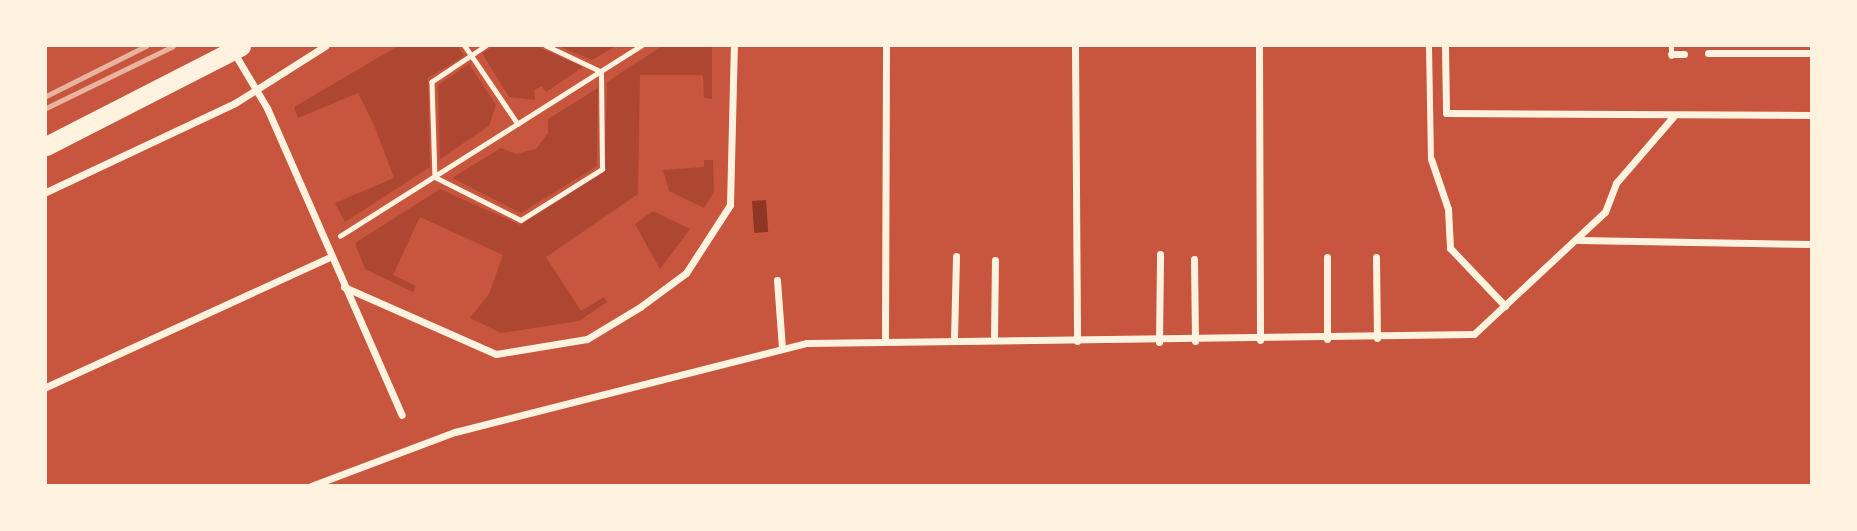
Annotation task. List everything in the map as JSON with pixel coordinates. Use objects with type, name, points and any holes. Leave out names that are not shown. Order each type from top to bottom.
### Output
[{"type":"highway","points":[[46,146],[237,48]]},
{"type":"street","points":[[46,192],[257,89],[325,46]]},
{"type":"street","points":[[344,287],[496,354],[587,339],[640,307],[687,273],[730,205],[734,46]]},
{"type":"street","points":[[885,339],[886,46]]},
{"type":"street","points":[[1075,46],[1077,341]]},
{"type":"street","points":[[1259,46],[1261,340]]},
{"type":"street","points":[[1429,46],[1431,159],[1448,209],[1450,248],[1505,306]]},
{"type":"street","points":[[1445,46],[1446,113],[1673,117],[1811,115]]},
{"type":"street","points":[[237,48],[402,415]]},
{"type":"street","points":[[1671,52],[1684,54]]},
{"type":"street","points":[[1708,53],[1811,53]]},
{"type":"street","points":[[311,485],[455,432],[782,348],[885,339],[1159,342],[1463,336],[1485,328],[1577,240],[1673,117]]},
{"type":"street","points":[[1577,240],[1811,244]]},
{"type":"street","points":[[1159,342],[1160,254]]},
{"type":"street","points":[[954,339],[956,256]]},
{"type":"street","points":[[46,387],[330,257]]},
{"type":"street","points":[[1326,257],[1327,339]]},
{"type":"street","points":[[1376,257],[1377,338]]},
{"type":"street","points":[[995,260],[995,339]]},
{"type":"street","points":[[1195,260],[1195,341]]},
{"type":"street","points":[[777,280],[782,348]]},
{"type":"lane","points":[[1673,107],[1673,117]]},
{"type":"path","points":[[465,46],[518,124]]},
{"type":"path","points":[[435,177],[432,82],[486,46]]},
{"type":"path","points":[[546,46],[601,72]]},
{"type":"path","points":[[325,246],[641,46]]},
{"type":"path","points":[[435,177],[521,220],[533,213],[602,169],[601,72]]},
{"type":"shaded area","points":[[398,46],[458,46],[464,56],[428,78],[430,167],[345,222],[335,203],[394,178],[374,125],[358,93],[298,118],[294,107]]},
{"type":"shaded area","points":[[494,46],[536,46],[583,67],[546,92],[542,86],[534,90],[535,100],[509,97],[482,53]]},
{"type":"shaded area","points":[[559,46],[616,46],[592,60]]},
{"type":"shaded area","points":[[662,46],[712,46],[712,99],[704,98],[703,75],[640,75],[638,194],[546,257],[581,311],[604,297],[607,302],[579,321],[501,333],[470,318],[489,294],[503,255],[420,217],[393,275],[416,286],[413,292],[365,269],[355,243],[440,189],[520,225],[604,172],[607,82]]},
{"type":"shaded area","points":[[469,64],[496,105],[489,126],[440,159],[438,85]]},
{"type":"shaded area","points":[[598,88],[597,166],[521,213],[452,178],[501,148],[516,154],[536,149],[548,133],[548,119]]},
{"type":"shaded area","points":[[704,160],[713,160],[714,192],[704,208],[669,191],[663,170],[704,167]]},
{"type":"shaded area","points":[[766,200],[768,232],[754,233],[752,201]]},
{"type":"shaded area","points":[[653,211],[690,229],[660,269],[635,224]]},
{"type":"railway","points":[[46,96],[146,46]]},
{"type":"railway","points":[[46,108],[173,46]]}]
